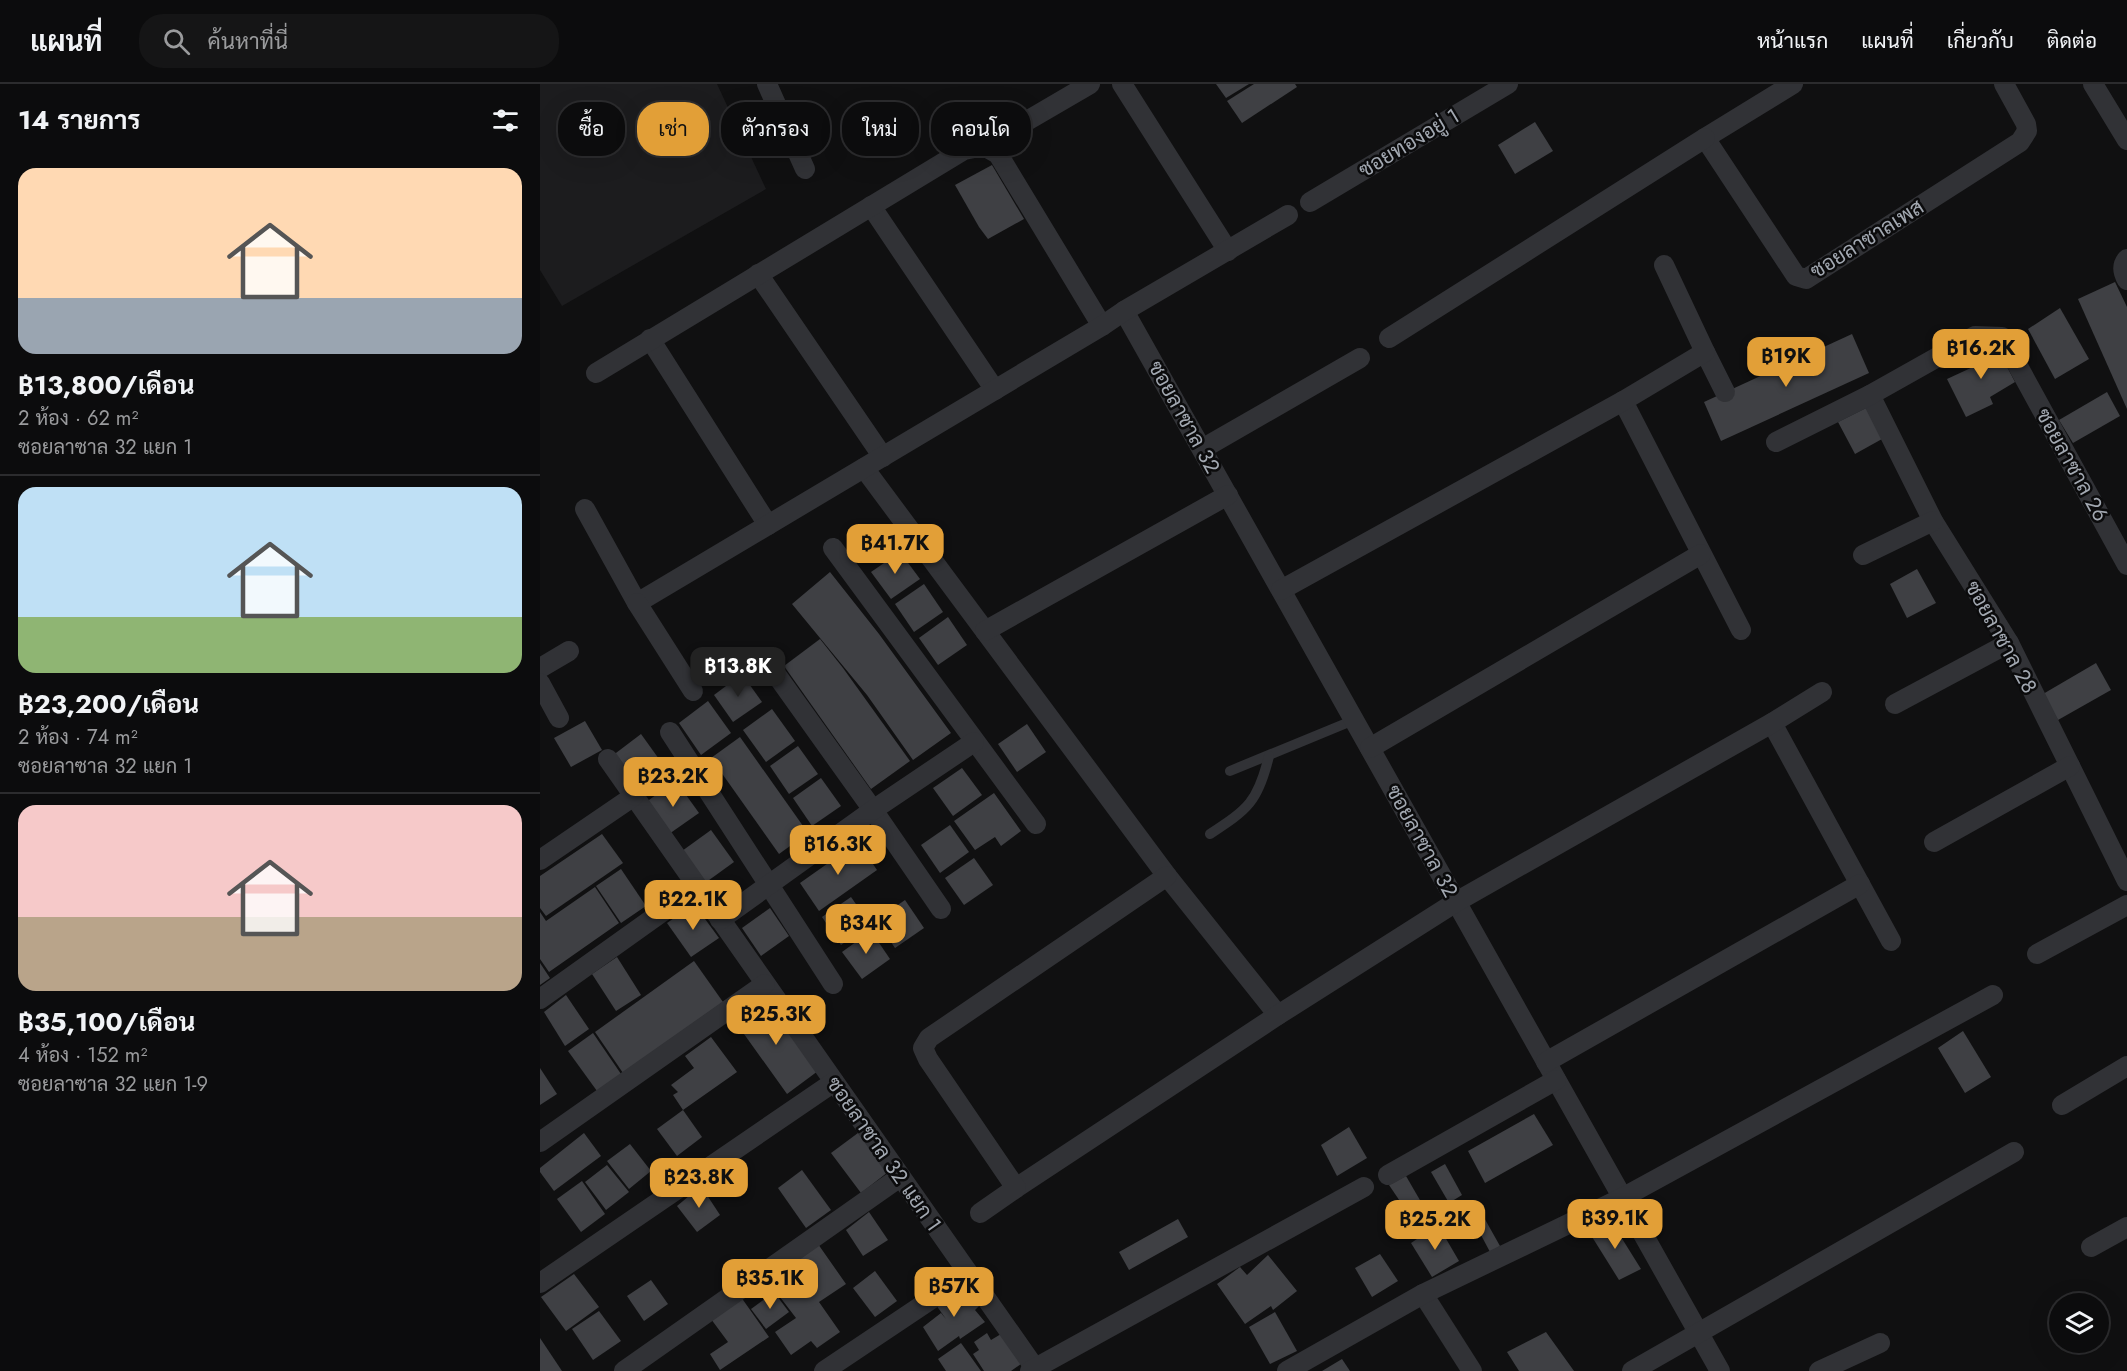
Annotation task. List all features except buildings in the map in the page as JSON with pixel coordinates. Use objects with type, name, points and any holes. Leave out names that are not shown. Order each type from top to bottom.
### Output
[{"type":"street","points":[[767,84],[805,169]]},
{"type":"street","points":[[1031,119],[1090,84]]},
{"type":"street","points":[[1122,84],[1228,251]]},
{"type":"street","name":"ซอยทองอยู่ 1","points":[[1310,202],[1508,84]]},
{"type":"street","points":[[1389,338],[1793,84]]},
{"type":"street","name":"ซอยลาซาลเพส","points":[[1704,138],[1796,276],[1806,279],[2020,142],[2027,131],[2026,124],[2004,84]]},
{"type":"street","points":[[2093,84],[2125,131]]},
{"type":"street","points":[[596,373],[954,156]]},
{"type":"street","points":[[999,156],[1102,326]]},
{"type":"street","points":[[872,206],[995,390]]},
{"type":"street","points":[[637,603],[1288,215]]},
{"type":"street","points":[[2127,259],[2124,262],[2123,272],[2127,280]]},
{"type":"street","points":[[1664,265],[1725,393]]},
{"type":"street","points":[[758,274],[883,457]]},
{"type":"street","name":"ซอยลาซาล 32","points":[[1124,311],[1720,1371]]},
{"type":"street","name":"ซอยลาซาล 26","points":[[1870,395],[1975,336],[2002,337],[2127,565]]},
{"type":"street","points":[[650,339],[768,525]]},
{"type":"street","points":[[1281,590],[1623,401],[1705,352]]},
{"type":"street","points":[[1202,449],[1360,358]]},
{"type":"street","points":[[1776,442],[1870,395]]},
{"type":"street","name":"ซอยลาซาล 28","points":[[1870,395],[1933,521],[2009,643],[2127,881]]},
{"type":"street","points":[[1623,401],[1741,630]]},
{"type":"street","points":[[864,468],[1167,876],[1278,1015]]},
{"type":"street","points":[[985,631],[1228,495]]},
{"type":"street","points":[[585,509],[637,603],[693,691]]},
{"type":"street","points":[[1863,555],[1933,521]]},
{"type":"street","points":[[833,549],[1036,824]]},
{"type":"street","points":[[1370,748],[1701,554]]},
{"type":"street","points":[[1895,704],[2009,643]]},
{"type":"street","points":[[540,668],[569,651]]},
{"type":"street","points":[[768,663],[873,810],[940,909]]},
{"type":"street","points":[[540,683],[559,718]]},
{"type":"street","points":[[980,1214],[1278,1015],[1456,902],[1772,723],[1822,692]]},
{"type":"street","points":[[1772,723],[1891,941]]},
{"type":"street","points":[[670,732],[833,984]]},
{"type":"street","points":[[720,920],[873,810],[974,742]]},
{"type":"street","name":"ซอยลาซาล 32 แยก 1","points":[[608,759],[1034,1370]]},
{"type":"street","points":[[1934,842],[2070,766]]},
{"type":"street","points":[[540,860],[634,796]]},
{"type":"street","points":[[1016,1188],[928,1059],[923,1048],[929,1038],[1167,876]]},
{"type":"street","points":[[1546,1062],[1860,884]]},
{"type":"street","points":[[540,999],[697,887]]},
{"type":"street","points":[[2037,954],[2127,905]]},
{"type":"street","points":[[540,1142],[765,984]]},
{"type":"street","points":[[1287,1371],[1423,1294],[1622,1198],[1993,995]]},
{"type":"street","points":[[2062,1105],[2127,1066]]},
{"type":"street","points":[[1388,1175],[1556,1080]]},
{"type":"street","points":[[540,1283],[834,1082]]},
{"type":"street","points":[[1632,1371],[2014,1152]]},
{"type":"street","points":[[624,1371],[900,1177]]},
{"type":"street","points":[[1034,1370],[1364,1187]]},
{"type":"street","points":[[2091,1247],[2127,1227]]},
{"type":"street","points":[[824,1371],[969,1274]]},
{"type":"street","points":[[1423,1294],[1472,1371]]},
{"type":"street","points":[[1819,1371],[1880,1343]]},
{"type":"lane","points":[[1230,771],[1354,720]]},
{"type":"lane","points":[[1210,834],[1243,812],[1257,794],[1264,778],[1269,756]]},
{"type":"shaded area","points":[[540,84],[717,84],[725,102],[721,102],[721,156],[751,156],[766,189],[562,306],[540,270]]}]
